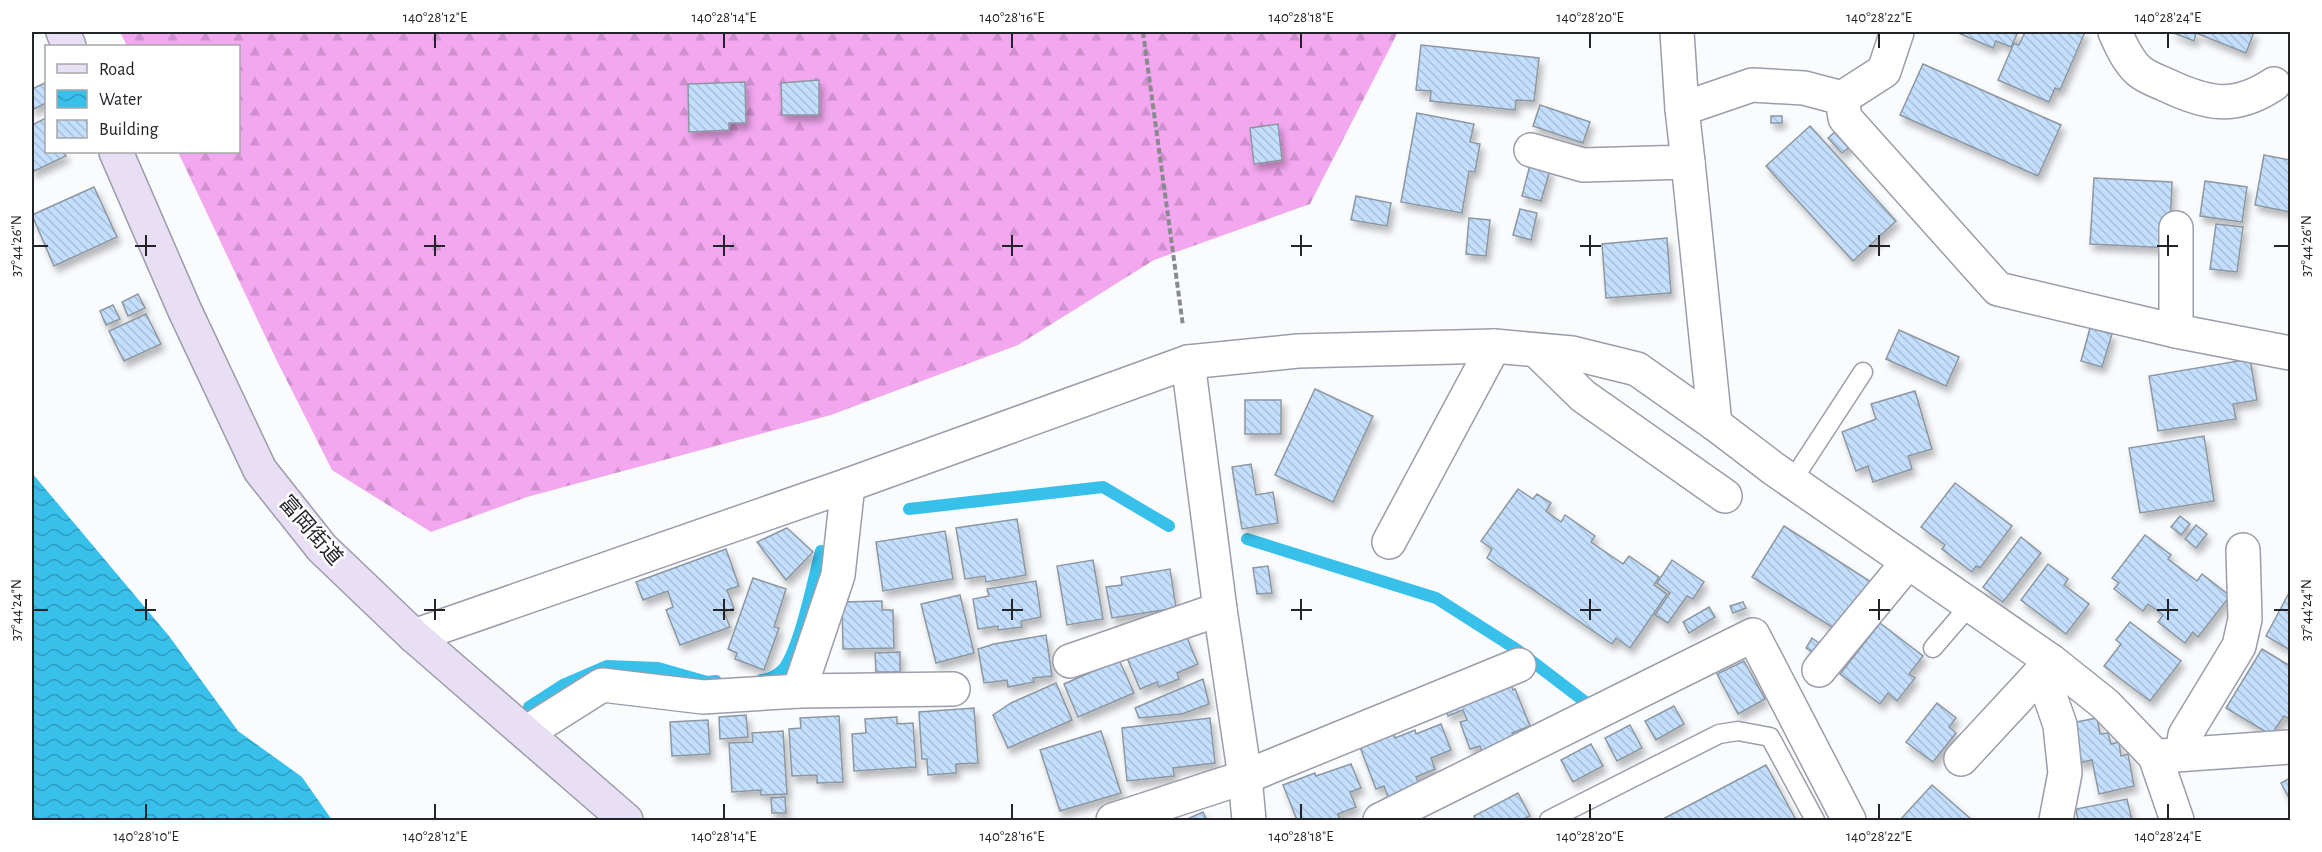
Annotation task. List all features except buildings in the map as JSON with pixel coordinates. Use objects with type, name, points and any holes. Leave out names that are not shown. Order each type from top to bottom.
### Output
[{"type":"street","points":[[1677,32],[1682,109],[1715,424]]},
{"type":"street","points":[[1682,109],[1752,85],[1804,88],[1842,98],[1884,71],[1897,32]]},
{"type":"street","points":[[2115,32],[2123,50],[2140,73],[2199,99],[2228,103],[2261,93],[2274,84]]},
{"type":"street","points":[[1842,98],[1845,118],[1998,289],[2176,331],[2290,353]]},
{"type":"street","points":[[1531,150],[1583,165],[1688,162]]},
{"type":"street","name":"富岡街道","points":[[116,153],[185,311],[260,470],[322,548],[414,636],[626,820]]},
{"type":"street","points":[[2176,228],[2176,331]]},
{"type":"street","points":[[1389,542],[1494,346]]},
{"type":"street","points":[[414,636],[848,485],[1188,362],[1298,351],[1494,346],[1538,352],[1572,353],[1637,369],[1970,605],[2043,669],[2105,704],[2169,755],[2290,747]]},
{"type":"street","points":[[1538,352],[1583,396],[1725,496]]},
{"type":"street","points":[[1188,362],[1249,820]]},
{"type":"street","points":[[799,691],[838,576],[848,485]]},
{"type":"street","points":[[2177,820],[2169,755],[2186,735],[2239,646],[2245,619],[2243,550]]},
{"type":"street","points":[[1819,670],[1908,562]]},
{"type":"street","points":[[1070,661],[1220,609]]},
{"type":"street","points":[[1380,820],[1753,635],[1849,820]]},
{"type":"street","points":[[1113,820],[1245,777],[1519,664]]},
{"type":"street","points":[[1961,759],[2043,669]]},
{"type":"street","points":[[2043,669],[2060,725],[2065,773],[2056,820]]},
{"type":"street","points":[[526,733],[602,685],[703,697],[799,691],[953,689]]},
{"type":"lane","points":[[1792,481],[1863,372]]},
{"type":"lane","points":[[1933,648],[1970,605]]},
{"type":"lane","points":[[1549,820],[1719,734],[1738,731],[1770,736],[1815,820]]},
{"type":"path","points":[[1143,32],[1188,362]]},
{"type":"green space","points":[[120,32],[1398,32],[1310,204],[1154,260],[1018,345],[831,415],[527,497],[431,532],[332,470],[276,359],[178,153],[240,153],[240,45],[126,45]]},
{"type":"water","points":[[32,473],[169,636],[238,731],[302,777],[332,820],[32,820]]},
{"type":"waterway","points":[[909,509],[1103,487],[1169,526]]},
{"type":"waterway","points":[[1247,539],[1436,598],[1516,649],[1584,701]]},
{"type":"waterway","points":[[761,680],[771,678],[780,672],[791,656],[801,628],[821,551]]},
{"type":"waterway","points":[[529,707],[563,685],[607,666],[658,668],[707,682],[716,681]]}]
